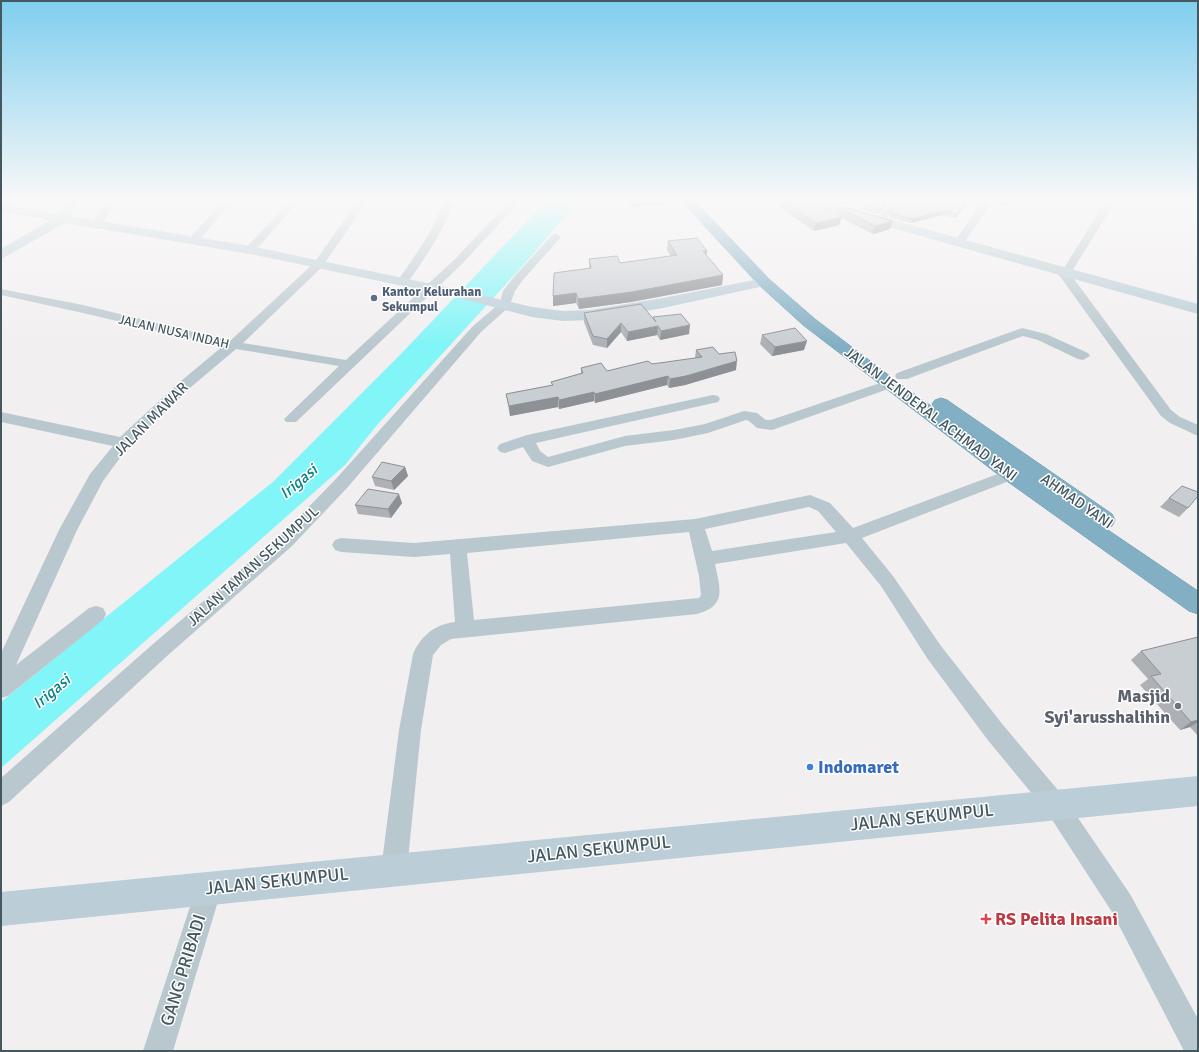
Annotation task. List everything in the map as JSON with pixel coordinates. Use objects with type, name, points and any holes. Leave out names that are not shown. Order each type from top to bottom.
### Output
[{"type":"highway","name":"JALAN JENDERAL ACHMAD YANI","points":[[737,248],[764,282],[809,322],[896,380],[1011,474],[1198,604]]},
{"type":"highway","name":"AHMAD YANI","points":[[744,248],[896,380],[1198,585]]},
{"type":"street","points":[[1,255],[13,248]]},
{"type":"street","points":[[239,248],[430,289],[451,292],[532,312],[563,316],[590,315],[663,303],[764,282]]},
{"type":"street","name":"JALAN MAWAR","points":[[1,675],[68,530],[96,478],[123,443],[186,384],[233,345],[318,265],[330,248]]},
{"type":"street","points":[[402,283],[426,248]]},
{"type":"street","points":[[291,419],[348,364],[430,289],[471,248]]},
{"type":"street","points":[[500,303],[518,279],[546,248]]},
{"type":"street","points":[[990,248],[1171,299],[1198,309]]},
{"type":"street","points":[[1066,269],[1080,248]]},
{"type":"street","points":[[1066,269],[1166,412],[1175,420],[1198,430]]},
{"type":"street","name":"JALAN NUSA INDAH","points":[[1,292],[233,345],[348,364]]},
{"type":"street","points":[[1171,299],[1198,304]]},
{"type":"street","name":"JALAN TAMAN SEKUMPUL","points":[[1,794],[160,650],[286,541],[341,484],[500,303]]},
{"type":"street","points":[[527,440],[536,458],[541,461],[548,462],[625,441],[674,435],[708,428],[744,416],[754,417],[762,425],[772,425],[1022,332],[1042,337],[1083,356]]},
{"type":"street","points":[[505,448],[527,440],[713,399]]},
{"type":"street","points":[[1,417],[123,443]]},
{"type":"street","points":[[706,559],[850,536],[1011,474]]},
{"type":"street","points":[[341,546],[414,550],[458,547],[695,525],[810,501],[824,506],[887,581],[934,652],[995,732],[1055,804],[1121,903],[1198,1048]]},
{"type":"street","points":[[394,870],[410,730],[423,654],[429,643],[439,635],[450,631],[697,606],[708,601],[711,596],[706,559],[695,525]]},
{"type":"street","points":[[458,547],[466,630]]},
{"type":"street","points":[[1,689],[96,614]]},
{"type":"street","name":"JALAN SEKUMPUL","points":[[1,909],[1198,791]]},
{"type":"street","name":"GANG PRIBADI","points":[[158,1051],[209,888]]},
{"type":"water","name":"Irigasi","points":[[501,248],[538,248],[377,425],[345,465],[1,768],[1,702],[274,481],[400,355]]},
{"type":"building","points":[[673,248],[705,248],[707,251],[703,251],[723,275],[632,292],[578,299],[576,293],[553,296],[554,273],[591,268],[589,259],[617,256],[620,263],[677,255]]},
{"type":"building","points":[[641,304],[656,322],[653,317],[681,314],[690,325],[661,331],[658,326],[628,332],[621,323],[607,339],[593,336],[584,313]]},
{"type":"building","points":[[795,328],[807,341],[775,347],[762,335]]},
{"type":"building","points":[[713,347],[719,354],[735,352],[737,361],[686,376],[670,379],[668,376],[595,394],[594,392],[559,400],[558,397],[509,406],[506,394],[553,385],[551,382],[583,373],[581,368],[601,363],[607,371],[648,361],[652,364],[702,357],[696,350]]},
{"type":"building","points":[[382,462],[405,467],[391,481],[372,477]]},
{"type":"building","points":[[1182,486],[1198,492],[1198,496],[1188,508],[1169,498]]},
{"type":"building","points":[[368,489],[399,494],[388,509],[355,505]]},
{"type":"building","name":"Masjid Syi'arusshalihin","points":[[1198,637],[1198,720],[1191,722],[1151,676],[1161,674],[1141,651]]},
{"type":"place","name":"Kantor Kelurahan Sekumpul","points":[[374,298]]},
{"type":"place","name":"Masjid Syi'arusshalihin","points":[[1178,706]]},
{"type":"place","name":"Indomaret","points":[[810,767]]},
{"type":"place","name":"RS Pelita Insani","points":[[986,919]]}]
